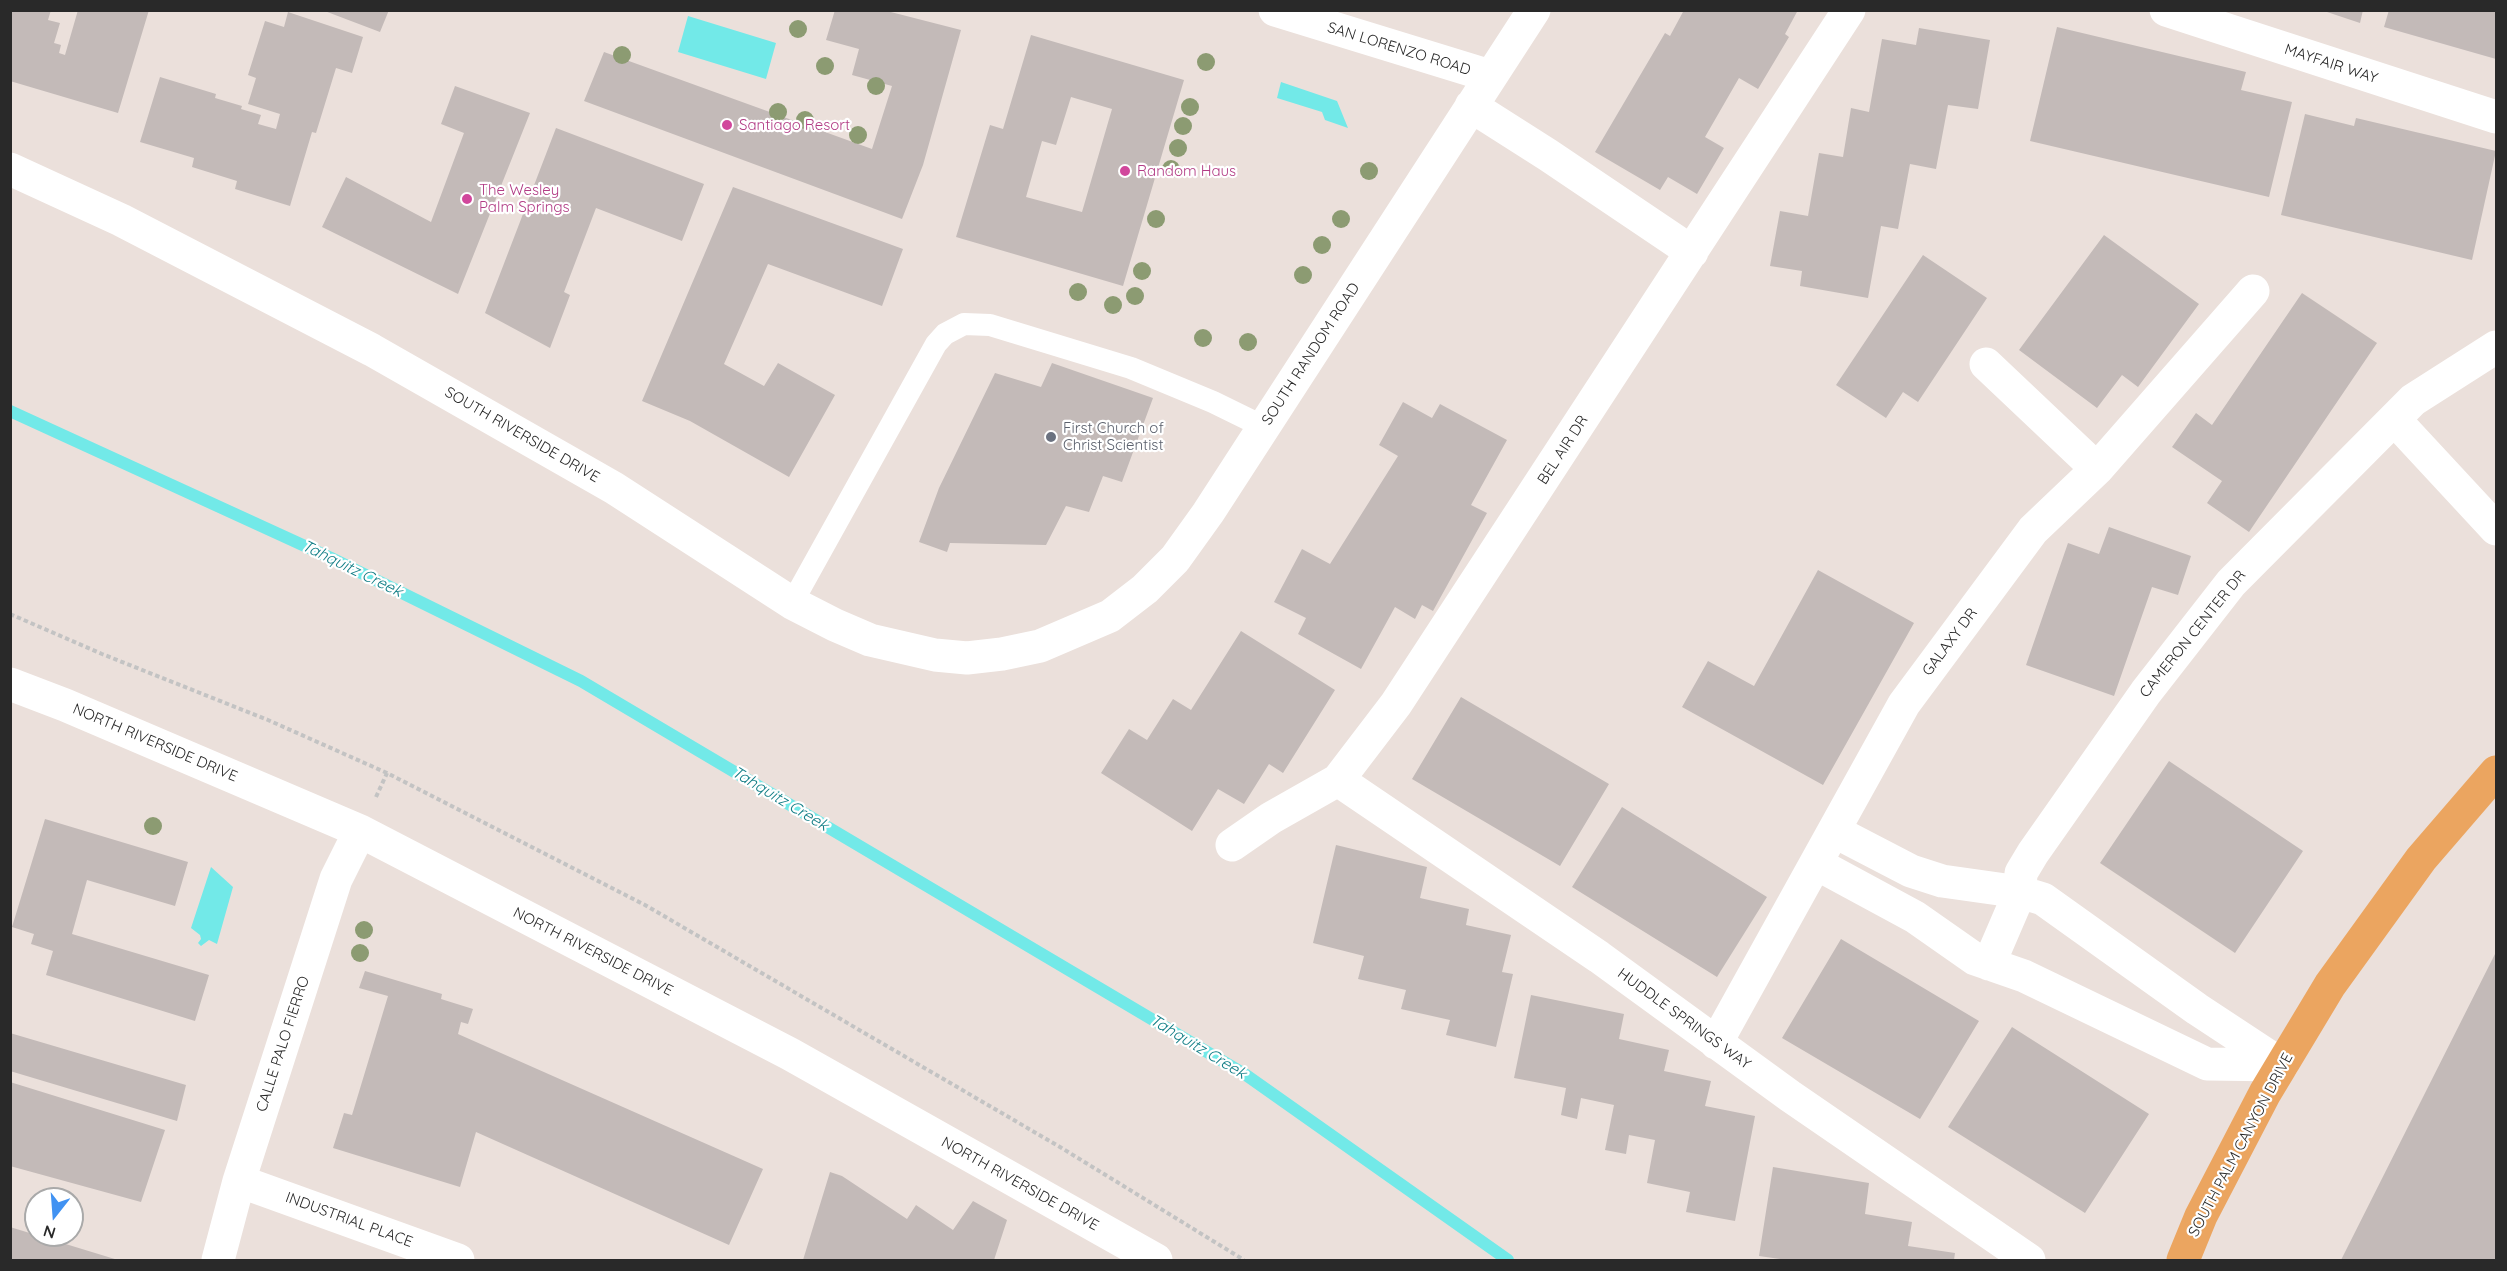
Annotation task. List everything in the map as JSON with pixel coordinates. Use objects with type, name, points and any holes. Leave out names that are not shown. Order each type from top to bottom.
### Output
[{"type":"main road","name":"SOUTH PALM CANYON DRIVE","points":[[2183,1260],[2201,1216],[2282,1065],[2330,985],[2414,869],[2496,772]]},
{"type":"street","name":"SAN LORENZO ROAD","points":[[1275,10],[1490,76]]},
{"type":"street","name":"SOUTH RANDOM ROAD","points":[[1040,646],[1110,616],[1145,589],[1175,559],[1208,513],[1534,10]]},
{"type":"street","name":"BEL AIR DR","points":[[1232,845],[1271,818],[1338,780],[1396,704],[1849,10]]},
{"type":"street","name":"MAYFAIR WAY","points":[[2166,10],[2496,117]]},
{"type":"street","points":[[1471,106],[1692,252]]},
{"type":"street","name":"SOUTH RIVERSIDE DRIVE","points":[[10,170],[130,225],[382,356],[614,488],[792,603],[870,640],[935,656],[967,658],[1040,646]]},
{"type":"street","name":"GALAXY DR","points":[[1716,1043],[1904,704],[2033,530],[2097,469],[2253,291]]},
{"type":"street","name":"CAMERON CENTER DR","points":[[1989,964],[2020,892],[2021,873],[2033,853],[2146,692],[2231,583],[2413,400],[2496,347]]},
{"type":"street","points":[[1986,364],[2097,469]]},
{"type":"street","points":[[2394,419],[2496,529]]},
{"type":"street","name":"NORTH RIVERSIDE DRIVE","points":[[10,684],[65,705],[360,831],[790,1054],[1156,1260]]},
{"type":"street","name":"HUDDLE SPRINGS WAY","points":[[1338,780],[1599,957],[1790,1096],[2029,1260]]},
{"type":"street","name":"CALLE PALO FIERRO","points":[[218,1260],[240,1181],[336,879],[360,831]]},
{"type":"street","points":[[1834,831],[1911,872],[1942,881],[2020,892],[2043,899],[2197,1010],[2282,1065]]},
{"type":"street","points":[[1816,864],[1915,917],[1975,959],[2024,976],[2207,1064],[2282,1065]]},
{"type":"street","name":"INDUSTRIAL PLACE","points":[[240,1181],[458,1260]]},
{"type":"lane","points":[[792,603],[936,344],[953,328],[964,324],[990,325],[1131,368],[1213,402],[1263,427]]},
{"type":"path","points":[[10,614],[102,654],[268,720],[387,773],[645,905],[1050,1141],[1244,1260]]},
{"type":"water","points":[[688,16],[776,43],[766,79],[678,52]]},
{"type":"water","points":[[1281,82],[1337,101],[1348,128],[1325,120],[1322,112],[1277,98]]},
{"type":"water","points":[[211,867],[233,887],[217,944],[209,940],[201,946],[198,943],[201,939],[200,935],[191,928]]},
{"type":"building","points":[[10,10],[51,10],[48,20],[60,23],[54,43],[61,45],[59,53],[65,55],[78,10],[149,10],[118,113],[10,81]]},
{"type":"building","points":[[322,10],[389,10],[380,32]]},
{"type":"building","name":"Santiago Resort","points":[[835,10],[883,10],[961,30],[923,165],[902,219],[584,101],[604,52],[872,149],[892,86],[852,75],[859,49],[826,40]]},
{"type":"building","points":[[1684,10],[1798,10],[1785,34],[1789,37],[1758,89],[1739,78],[1705,137],[1724,148],[1697,194],[1668,177],[1660,190],[1595,152],[1665,33],[1670,36]]},
{"type":"building","points":[[2321,10],[2363,10],[2360,23]]},
{"type":"building","points":[[2389,10],[2496,10],[2496,59],[2384,27]]},
{"type":"building","points":[[288,12],[363,37],[352,73],[336,68],[316,133],[312,132],[290,206],[235,189],[237,181],[192,167],[194,158],[140,142],[160,77],[216,94],[215,98],[242,106],[241,109],[261,115],[258,124],[276,129],[280,114],[248,104],[256,78],[248,75],[265,21],[284,27]]},
{"type":"building","points":[[2057,27],[2246,72],[2241,90],[2292,102],[2269,197],[2030,141]]},
{"type":"building","points":[[1919,28],[1990,40],[1978,109],[1948,105],[1936,169],[1910,164],[1898,229],[1881,226],[1868,298],[1800,286],[1802,271],[1770,266],[1780,211],[1808,216],[1819,153],[1843,157],[1851,108],[1869,112],[1882,39],[1916,45]]},
{"type":"building","name":"Random Haus","points":[[1031,35],[1184,80],[1123,286],[956,237],[990,125],[1003,129]],"holes":[[[1071,97],[1112,109],[1082,212],[1026,197],[1042,141],[1056,145]]]},
{"type":"building","name":"The Wesley Palm Springs","points":[[455,86],[530,113],[458,294],[322,227],[346,177],[431,222],[464,133],[441,124]]},
{"type":"building","points":[[2305,114],[2354,126],[2356,118],[2496,151],[2472,260],[2281,215]]},
{"type":"building","points":[[556,128],[704,184],[682,241],[596,208],[564,292],[570,295],[550,348],[485,313]]},
{"type":"building","points":[[733,187],[903,249],[882,306],[768,264],[724,364],[764,386],[778,363],[835,395],[789,477],[690,421],[642,401]]},
{"type":"building","points":[[2104,235],[2199,304],[2138,387],[2122,375],[2097,408],[2019,350]]},
{"type":"building","points":[[1923,255],[1987,298],[1918,402],[1903,392],[1886,418],[1836,385]]},
{"type":"building","points":[[2302,293],[2377,343],[2249,532],[2207,503],[2222,481],[2172,447],[2196,413],[2212,425]]},
{"type":"building","name":"First Church of Christ Scientist","points":[[1052,363],[1153,398],[1122,482],[1103,476],[1089,512],[1066,506],[1046,545],[950,543],[947,552],[919,542],[939,488],[995,373],[1041,387]]},
{"type":"building","points":[[1403,402],[1432,418],[1440,404],[1507,440],[1471,505],[1487,513],[1433,611],[1422,605],[1415,619],[1395,607],[1361,669],[1298,634],[1306,618],[1274,602],[1302,549],[1330,564],[1398,456],[1379,445]]},
{"type":"building","points":[[2109,527],[2191,556],[2178,595],[2152,587],[2114,696],[2026,665],[2068,543],[2099,554]]},
{"type":"building","points":[[1818,570],[1914,623],[1823,785],[1682,707],[1708,661],[1754,686]]},
{"type":"building","points":[[1241,631],[1335,690],[1283,773],[1269,764],[1244,804],[1218,789],[1192,831],[1101,773],[1129,729],[1147,740],[1173,699],[1191,710]]},
{"type":"building","points":[[1461,697],[1609,784],[1560,866],[1412,779]]},
{"type":"building","points":[[2169,761],[2303,851],[2235,953],[2100,863]]},
{"type":"building","points":[[1622,807],[1767,897],[1717,977],[1572,887]]},
{"type":"building","points":[[45,819],[188,862],[175,906],[87,880],[72,934],[209,975],[195,1021],[46,975],[53,951],[31,944],[34,934],[12,927]]},
{"type":"building","points":[[1336,845],[1427,867],[1420,898],[1469,909],[1466,925],[1511,935],[1502,972],[1513,974],[1496,1047],[1446,1035],[1450,1020],[1401,1009],[1406,990],[1358,979],[1364,956],[1313,943]]},
{"type":"building","points":[[1841,939],[1979,1021],[1920,1119],[1782,1038]]},
{"type":"building","points":[[2496,952],[2496,1260],[2341,1260]]},
{"type":"building","points":[[365,971],[442,994],[441,999],[473,1009],[468,1024],[461,1022],[458,1034],[763,1169],[729,1245],[476,1132],[460,1187],[333,1148],[344,1113],[352,1115],[388,996],[359,988]]},
{"type":"building","points":[[1531,995],[1624,1014],[1619,1039],[1669,1050],[1664,1071],[1711,1081],[1705,1106],[1755,1116],[1735,1221],[1686,1212],[1690,1192],[1647,1183],[1655,1140],[1629,1135],[1626,1154],[1605,1150],[1614,1105],[1581,1098],[1577,1119],[1561,1115],[1566,1088],[1514,1078]]},
{"type":"building","points":[[2012,1027],[2149,1114],[2085,1213],[1948,1127]]},
{"type":"building","points":[[10,1033],[186,1085],[177,1121],[10,1071]]},
{"type":"building","points":[[10,1082],[165,1130],[141,1202],[10,1166]]},
{"type":"building","points":[[1773,1167],[1869,1183],[1865,1214],[1912,1222],[1908,1246],[1955,1253],[1954,1260],[1787,1260],[1759,1256]]},
{"type":"building","points":[[830,1172],[842,1176],[907,1219],[916,1205],[953,1230],[973,1201],[1007,1220],[994,1260],[803,1260]]},
{"type":"building","points":[[10,1227],[24,1231],[24,1247],[75,1247],[118,1260],[10,1260]]},
{"type":"waterway","name":"Tahquitz Creek","points":[[10,411],[331,558],[581,681],[1246,1075],[1508,1260]]},
{"type":"place","name":"Santiago Resort","points":[[727,125]]},
{"type":"place","name":"Random Haus","points":[[1125,171]]},
{"type":"place","name":"The Wesley Palm Springs","points":[[467,199]]},
{"type":"place","name":"First Church of Christ Scientist","points":[[1051,437]]}]
